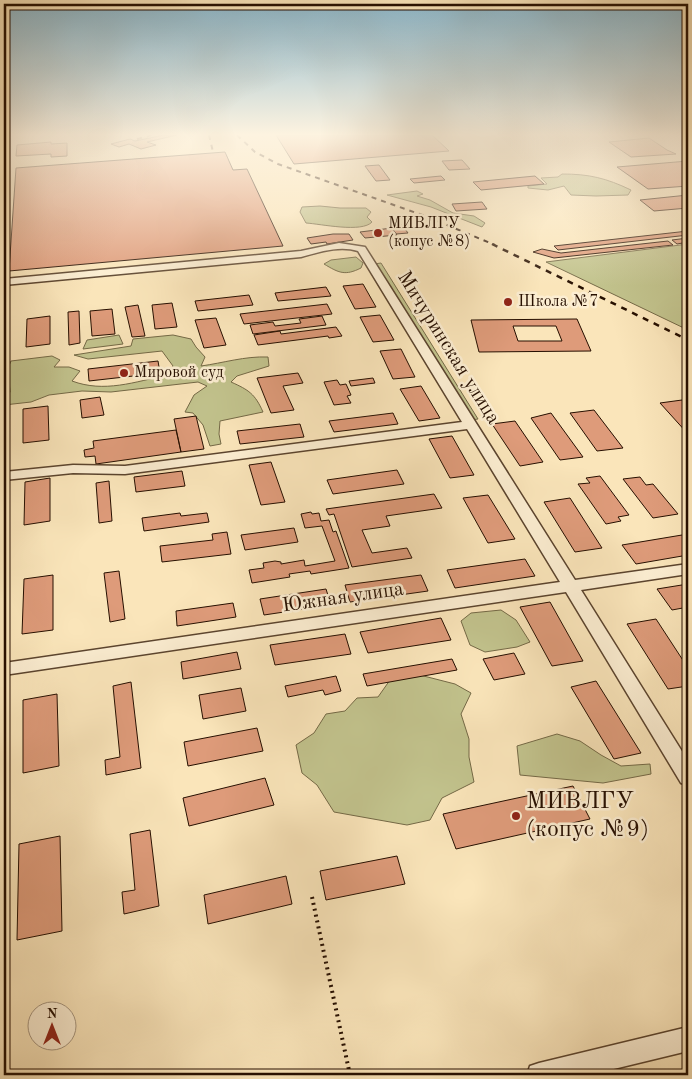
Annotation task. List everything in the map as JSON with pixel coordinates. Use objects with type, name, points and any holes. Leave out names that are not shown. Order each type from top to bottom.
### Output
[{"type":"street","name":"Мичуринская улица","points":[[4,282],[301,254],[328,247],[357,247],[362,249],[688,777]]},
{"type":"street","points":[[4,476],[72,468],[125,470],[471,425]]},
{"type":"street","name":"Южная улица","points":[[4,669],[688,569]]},
{"type":"street","points":[[539,1075],[688,1039]]},
{"type":"path","points":[[312,897],[350,1075]]},
{"type":"green space","points":[[621,185],[631,190],[628,195],[596,196],[571,195],[564,186],[548,190],[528,188],[528,186]]},
{"type":"green space","points":[[417,191],[423,194],[417,196],[430,200],[453,213],[474,216],[485,223],[482,227],[431,207],[387,195]]},
{"type":"green space","points":[[302,207],[366,208],[371,212],[367,217],[372,222],[360,227],[306,223],[300,212]]},
{"type":"green space","points":[[688,244],[688,330],[546,262]]},
{"type":"green space","points":[[356,257],[363,263],[361,268],[351,272],[338,271],[324,264],[331,260]]},
{"type":"green space","points":[[381,263],[478,419],[471,420],[374,264]]},
{"type":"green space","points":[[119,335],[123,344],[83,349],[87,340]]},
{"type":"green space","points":[[173,335],[191,339],[205,357],[201,366],[268,357],[269,366],[237,376],[231,382],[251,393],[263,412],[220,421],[219,434],[221,444],[210,446],[203,425],[193,413],[185,412],[194,395],[207,386],[198,382],[111,392],[82,391],[49,395],[31,402],[4,405],[4,400],[10,392],[8,368],[11,361],[52,356],[60,360],[54,367],[69,367],[80,371],[72,381],[96,386],[120,385],[167,375],[173,366],[162,351],[88,359],[74,355],[131,346],[133,339]]},
{"type":"green space","points":[[501,610],[516,620],[530,642],[517,647],[485,652],[470,645],[461,621],[471,613]]},
{"type":"green space","points":[[412,673],[455,684],[471,693],[461,714],[469,739],[469,757],[474,782],[442,798],[430,820],[407,825],[334,812],[317,785],[302,773],[296,745],[314,733],[326,714],[345,711],[357,698],[378,697],[390,680]]},
{"type":"green space","points":[[557,734],[580,741],[621,766],[650,764],[651,774],[603,783],[520,775],[517,746]]},
{"type":"building","points":[[15,185],[255,185],[283,246],[9,271]]},
{"type":"building","points":[[476,185],[530,185],[481,190]]},
{"type":"building","points":[[643,185],[688,185],[688,186],[648,189]]},
{"type":"building","points":[[688,195],[688,208],[654,211],[640,200]]},
{"type":"building","points":[[482,202],[487,209],[456,211],[452,204]]},
{"type":"building","points":[[402,225],[408,233],[396,234],[392,228],[394,228],[393,226]]},
{"type":"building","name":"МИВЛГУ (копус №8)","points":[[392,228],[397,235],[365,238],[360,232]]},
{"type":"building","points":[[688,231],[688,235],[558,250],[554,246]]},
{"type":"building","points":[[333,234],[349,234],[353,240],[327,244],[326,242],[311,244],[307,238]]},
{"type":"building","points":[[688,238],[688,242],[677,244],[672,240]]},
{"type":"building","points":[[668,241],[673,245],[554,258],[533,252],[542,249],[561,253]]},
{"type":"building","points":[[363,284],[376,307],[355,309],[343,286]]},
{"type":"building","points":[[326,287],[331,296],[278,301],[275,293]]},
{"type":"building","points":[[249,295],[253,305],[198,311],[195,301]]},
{"type":"building","points":[[172,303],[177,327],[155,329],[152,305]]},
{"type":"building","points":[[327,304],[332,314],[244,324],[240,314]]},
{"type":"building","points":[[138,305],[145,336],[132,337],[125,307]]},
{"type":"building","points":[[112,309],[115,334],[92,336],[90,311]]},
{"type":"building","points":[[79,311],[80,343],[69,345],[68,312]]},
{"type":"building","points":[[380,315],[394,340],[373,342],[360,317]]},
{"type":"building","points":[[50,316],[50,344],[26,347],[27,319]]},
{"type":"building","points":[[322,316],[326,325],[253,334],[250,325],[273,322],[275,326],[301,323],[299,319]]},
{"type":"building","points":[[216,318],[226,345],[204,348],[195,320]]},
{"type":"building","points":[[577,319],[591,351],[479,352],[471,320]],"holes":[[[513,326],[556,326],[562,341],[518,341]]]},
{"type":"building","points":[[336,327],[342,336],[258,345],[254,335],[280,331],[281,334]]},
{"type":"building","points":[[401,349],[415,377],[393,379],[380,351]]},
{"type":"building","points":[[158,361],[160,373],[89,381],[88,369]]},
{"type":"building","points":[[298,373],[303,383],[283,386],[294,410],[271,413],[257,378]]},
{"type":"building","points":[[373,378],[375,383],[351,386],[349,381]]},
{"type":"building","points":[[337,380],[340,385],[346,384],[351,395],[347,396],[351,403],[334,405],[324,382]]},
{"type":"building","points":[[421,386],[440,418],[419,421],[400,389]]},
{"type":"building","points":[[100,397],[104,415],[82,418],[80,400]]},
{"type":"building","points":[[682,400],[688,407],[688,434],[660,403]]},
{"type":"building","points":[[48,406],[49,440],[23,443],[23,409]]},
{"type":"building","points":[[594,410],[623,448],[597,451],[570,413]]},
{"type":"building","points":[[393,413],[398,424],[334,432],[329,421]]},
{"type":"building","points":[[551,413],[583,457],[560,460],[531,418]]},
{"type":"building","points":[[196,416],[204,449],[181,452],[174,419]]},
{"type":"building","points":[[515,421],[543,462],[520,466],[492,424]]},
{"type":"building","points":[[300,424],[304,437],[240,444],[237,431]]},
{"type":"building","points":[[176,430],[181,452],[96,464],[95,456],[85,457],[84,450],[94,448],[93,441]]},
{"type":"building","points":[[452,436],[474,475],[450,478],[429,439]]},
{"type":"building","points":[[271,462],[285,502],[261,505],[249,465]]},
{"type":"building","points":[[397,470],[404,484],[333,494],[327,480]]},
{"type":"building","points":[[182,471],[185,486],[136,492],[134,477]]},
{"type":"building","points":[[600,476],[629,515],[618,517],[621,521],[606,524],[578,484],[590,483],[586,478]]},
{"type":"building","points":[[640,477],[646,485],[653,484],[678,514],[653,518],[623,479]]},
{"type":"building","points":[[50,478],[50,521],[24,525],[25,482]]},
{"type":"building","points":[[109,481],[112,521],[99,523],[96,483]]},
{"type":"building","points":[[434,494],[442,508],[386,516],[390,526],[362,530],[372,553],[407,548],[412,558],[352,567],[334,514],[329,515],[326,509]]},
{"type":"building","points":[[488,495],[515,539],[488,543],[463,498]]},
{"type":"building","points":[[570,498],[602,548],[575,552],[544,502]]},
{"type":"building","points":[[311,512],[312,514],[319,513],[321,521],[329,520],[333,532],[336,531],[349,568],[311,574],[310,571],[289,574],[290,577],[252,583],[249,570],[264,568],[263,563],[275,561],[281,562],[281,564],[304,560],[305,566],[335,561],[322,526],[305,528],[301,514]]},
{"type":"building","points":[[180,513],[181,516],[207,513],[209,522],[144,531],[142,518]]},
{"type":"building","points":[[294,528],[298,542],[245,550],[241,535]]},
{"type":"building","points":[[227,532],[231,554],[162,562],[160,546],[213,540],[212,534]]},
{"type":"building","points":[[688,534],[688,555],[636,564],[622,545]]},
{"type":"building","points":[[525,559],[535,576],[455,588],[447,570]]},
{"type":"building","points":[[119,571],[125,619],[110,622],[104,573]]},
{"type":"building","points":[[53,575],[53,630],[22,634],[24,579]]},
{"type":"building","points":[[421,575],[428,591],[350,602],[345,585]]},
{"type":"building","points":[[688,584],[688,607],[672,610],[657,589]]},
{"type":"building","points":[[326,589],[331,605],[264,615],[260,599]]},
{"type":"building","points":[[550,602],[583,661],[552,666],[520,607]]},
{"type":"building","points":[[233,603],[236,617],[177,626],[176,611]]},
{"type":"building","points":[[441,618],[451,640],[368,653],[360,632]]},
{"type":"building","points":[[656,619],[688,668],[688,686],[668,689],[627,624]]},
{"type":"building","points":[[345,634],[351,654],[275,665],[270,645]]},
{"type":"building","points":[[237,652],[241,669],[183,679],[181,662]]},
{"type":"building","points":[[514,653],[525,674],[494,680],[483,659]]},
{"type":"building","points":[[452,659],[457,670],[367,686],[363,674]]},
{"type":"building","points":[[336,676],[341,691],[325,695],[323,690],[288,697],[285,686]]},
{"type":"building","points":[[596,681],[641,753],[614,759],[571,687]]},
{"type":"building","points":[[131,682],[141,768],[106,775],[105,760],[120,757],[113,686]]},
{"type":"building","points":[[241,688],[246,711],[203,719],[199,695]]},
{"type":"building","points":[[57,694],[59,766],[23,773],[23,700]]},
{"type":"building","points":[[257,728],[263,751],[188,766],[184,742]]},
{"type":"building","points":[[265,778],[274,805],[189,826],[183,798]]},
{"type":"building","name":"МИВЛГУ (копус №9)","points":[[573,786],[590,819],[456,849],[443,814]]},
{"type":"building","points":[[150,830],[159,906],[124,914],[122,892],[135,890],[130,834]]},
{"type":"building","points":[[60,836],[62,931],[17,940],[19,844]]},
{"type":"building","points":[[397,856],[405,884],[326,900],[320,871]]},
{"type":"building","points":[[286,876],[292,904],[208,924],[204,895]]},
{"type":"railway","points":[[338,185],[425,216],[495,245]]},
{"type":"railway","points":[[492,244],[688,340]]},
{"type":"place","name":"МИВЛГУ (копус №8)","points":[[378,233]]},
{"type":"place","name":"Школа №7","points":[[508,302]]},
{"type":"place","name":"Мировой суд","points":[[124,373]]},
{"type":"place","name":"МИВЛГУ (копус №9)","points":[[516,816]]}]
